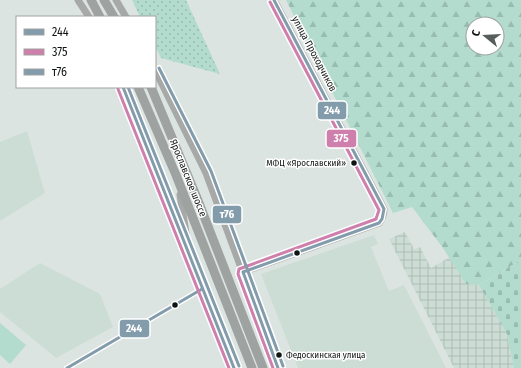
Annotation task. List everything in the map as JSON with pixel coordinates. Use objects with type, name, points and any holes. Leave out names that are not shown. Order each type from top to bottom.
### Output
[{"type":"main road","points":[[91,0],[99,14]]},
{"type":"main road","points":[[105,2],[113,16]]},
{"type":"main road","name":"Ярославское шоссе","points":[[138,88],[176,175],[252,368]]},
{"type":"main road","name":"Ярославское шоссе","points":[[151,88],[191,183],[263,368]]},
{"type":"street","points":[[78,0],[88,16]]},
{"type":"street","points":[[116,0],[125,16]]},
{"type":"street","name":"улица Проходчиков","points":[[243,272],[379,223],[384,214],[384,209],[274,0]]},
{"type":"street","points":[[156,72],[206,173],[278,368]]},
{"type":"street","points":[[123,88],[234,368]]},
{"type":"street","points":[[176,175],[182,204],[189,256]]},
{"type":"street","points":[[67,368],[202,289]]},
{"type":"shaded area","points":[[27,131],[45,193],[0,221],[0,142]]},
{"type":"shaded area","points":[[405,232],[414,249],[420,247],[431,268],[450,257],[466,284],[479,285],[507,334],[514,368],[454,368],[389,239]]},
{"type":"shaded area","points":[[374,235],[378,244],[371,247],[389,291],[404,285],[446,368],[298,368],[261,274]]},
{"type":"shaded area","points":[[40,263],[100,294],[113,327],[56,358],[0,312],[0,289]]},
{"type":"green space","points":[[132,0],[186,0],[220,74],[161,58],[156,48],[156,16],[140,16]]},
{"type":"green space","points":[[286,0],[521,0],[521,260],[479,285],[466,284],[443,248],[412,207],[393,213]]},
{"type":"green space","points":[[521,260],[521,368],[514,368],[507,334],[479,285]]},
{"type":"green space","points":[[0,323],[26,345],[10,364],[0,355]]},
{"type":"transit line","name":"244","points":[[274,0],[384,209],[382,219],[379,223],[243,272],[278,368]]},
{"type":"transit line","name":"375","points":[[270,2],[379,210],[376,219],[239,269],[238,274],[273,368]]},
{"type":"transit line","name":"т76","points":[[159,68],[211,171],[283,366]]},
{"type":"transit line","name":"244","points":[[123,88],[234,368]]},
{"type":"transit line","name":"т76","points":[[128,88],[239,366]]},
{"type":"transit line","name":"375","points":[[118,89],[229,368]]},
{"type":"transit line","name":"244","points":[[67,368],[202,289]]},
{"type":"place","name":"МФЦ «Ярославский»","points":[[354,163]]},
{"type":"place","name":"Федоскинская улица","points":[[279,355]]}]
